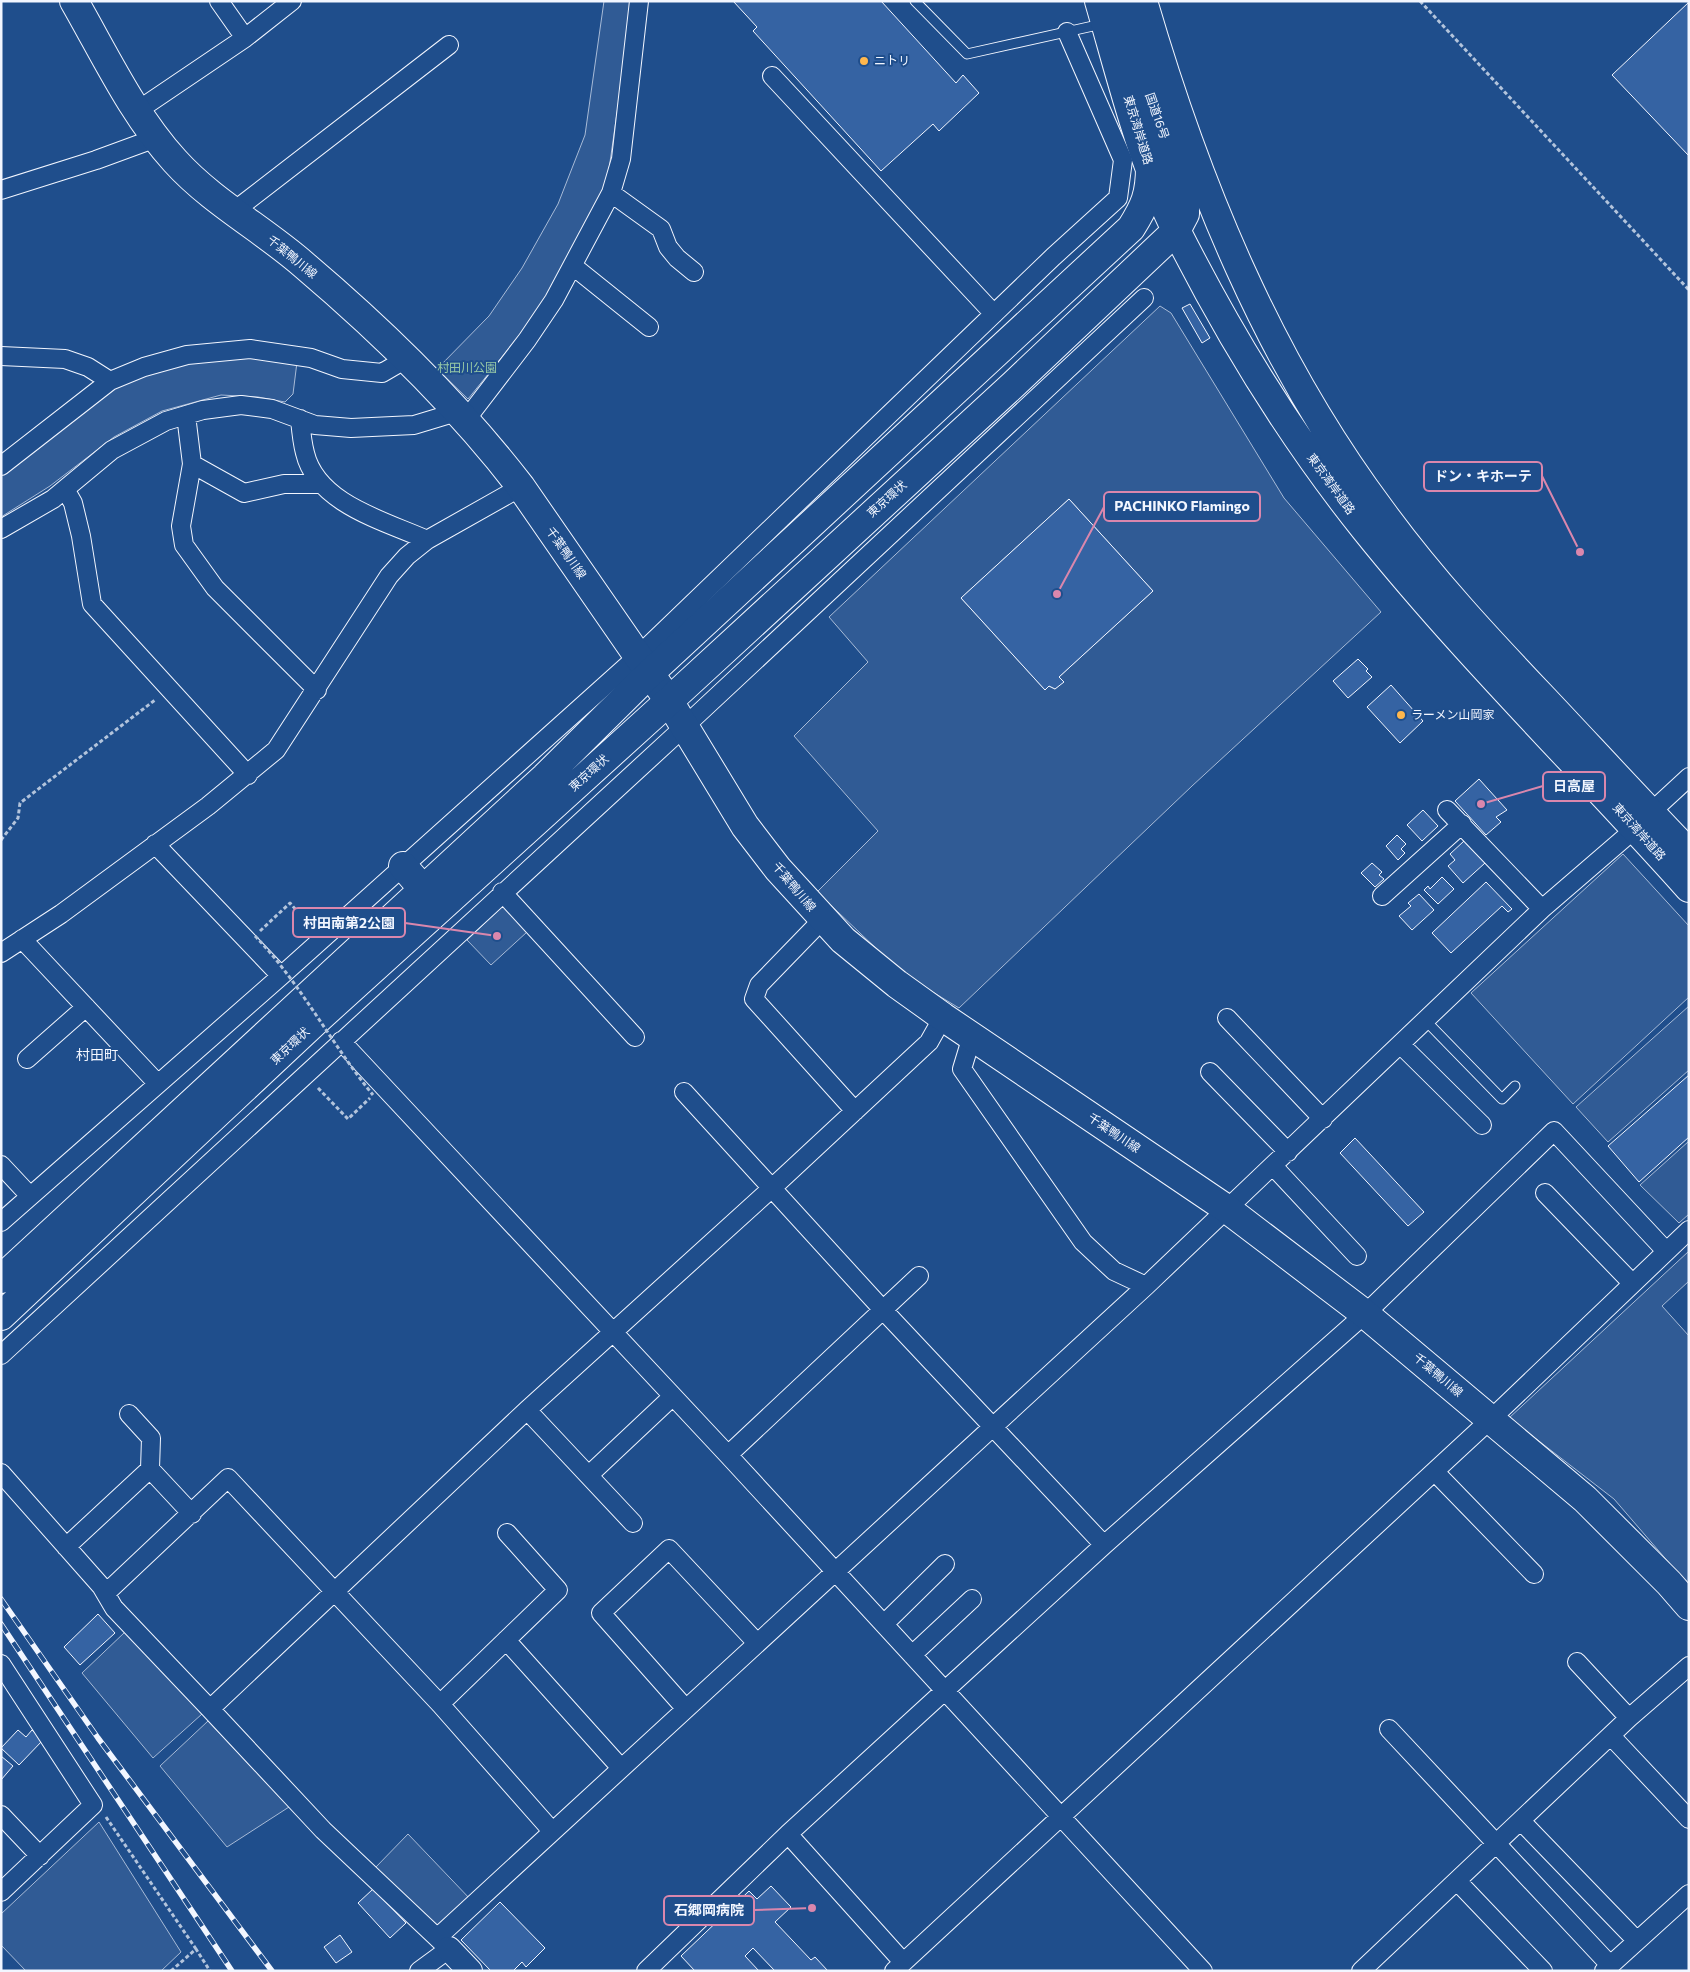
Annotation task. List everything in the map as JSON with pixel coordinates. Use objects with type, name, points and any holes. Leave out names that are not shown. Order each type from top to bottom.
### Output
[{"type":"main road","name":"千葉鴨川線","points":[[74,1],[137,111],[156,138],[196,183],[304,264],[406,358],[461,416],[521,487],[669,701],[745,826],[778,869],[822,920],[889,978],[1227,1209],[1365,1314],[1584,1499],[1669,1582],[1689,1606]]},
{"type":"main road","name":"国道16号","points":[[1122,1],[1148,89],[1185,198],[1185,214],[1177,223]]},
{"type":"main road","name":"東京湾岸道路","points":[[1143,1],[1173,100],[1224,234],[1263,319],[1302,388],[1381,512],[1446,592],[1643,820],[1689,888]]},
{"type":"main road","name":"東京湾岸道路","points":[[1102,12],[1150,167],[1177,223],[1259,379],[1295,434],[1365,529],[1444,622],[1643,820],[1689,853]]},
{"type":"main road","name":"東京環状","points":[[1,1280],[545,777],[643,665],[960,388],[1131,228],[1145,206],[1150,188],[1150,167]]},
{"type":"main road","points":[[1177,223],[1201,221],[1213,226],[1224,234]]},
{"type":"main road","name":"東京環状","points":[[960,388],[1045,329],[1151,229],[1163,222],[1177,223]]},
{"type":"main road","name":"東京環状","points":[[1,1316],[319,1018],[669,701],[1014,384],[1177,223]]},
{"type":"main road","points":[[403,866],[423,889]]},
{"type":"main road","points":[[444,1943],[470,1971]]},
{"type":"street","points":[[219,1],[244,38]]},
{"type":"street","points":[[137,111],[244,38],[292,1]]},
{"type":"street","points":[[1,529],[53,499],[112,450],[166,421],[203,410],[241,405],[272,409],[315,425],[351,428],[414,425],[461,416],[527,340],[573,266],[611,193],[621,159],[639,1]]},
{"type":"street","points":[[1,1222],[282,976],[403,866],[643,665],[682,614],[994,314],[1118,198],[1123,160],[1068,32]]},
{"type":"street","points":[[234,211],[449,45]]},
{"type":"street","points":[[772,76],[994,314]]},
{"type":"street","points":[[1,190],[96,160],[156,138]]},
{"type":"street","points":[[611,193],[661,229],[668,247],[677,258],[694,272]]},
{"type":"street","points":[[573,266],[649,327]]},
{"type":"street","points":[[1,1355],[502,892],[737,678],[1144,298]]},
{"type":"street","points":[[1,466],[110,381],[144,367],[187,355],[250,349],[311,358],[342,369],[382,373],[406,358]]},
{"type":"street","points":[[1,356],[65,359],[88,367],[110,381]]},
{"type":"street","points":[[186,415],[192,464],[181,526],[184,545],[215,588],[317,690]]},
{"type":"street","points":[[300,419],[305,455],[320,484],[339,501],[427,540]]},
{"type":"street","points":[[192,464],[244,493],[284,484],[320,484]]},
{"type":"street","points":[[1,953],[61,914],[248,775],[276,750],[317,690],[389,576],[407,556],[427,540],[521,487]]},
{"type":"street","points":[[65,489],[73,503],[81,536],[92,604],[248,775]]},
{"type":"street","points":[[419,1971],[552,1831],[1146,1286],[1542,909],[1689,777]]},
{"type":"street","points":[[1447,810],[1542,909]]},
{"type":"street","points":[[1382,896],[1462,824]]},
{"type":"street","points":[[155,844],[282,976]]},
{"type":"street","points":[[502,892],[635,1037]]},
{"type":"street","points":[[822,920],[759,985],[754,999],[855,1111]]},
{"type":"street","points":[[22,939],[158,1084]]},
{"type":"street","points":[[27,1059],[86,1007]]},
{"type":"street","points":[[210,1709],[527,1410],[772,1188],[929,1042],[943,1016]]},
{"type":"street","points":[[1227,1018],[1323,1119]]},
{"type":"street","points":[[972,1036],[962,1070],[1083,1242],[1114,1271],[1146,1286]]},
{"type":"street","points":[[341,1041],[835,1570],[1203,1971]]},
{"type":"street","points":[[1401,1045],[1482,1125]]},
{"type":"street","points":[[1210,1072],[1288,1152]]},
{"type":"street","points":[[684,1092],[884,1311],[1104,1545]]},
{"type":"street","points":[[646,1971],[788,1834],[1104,1545],[1365,1314],[1554,1131],[1666,1251]]},
{"type":"street","points":[[1,1165],[30,1196]]},
{"type":"street","points":[[1273,1166],[1358,1256]]},
{"type":"street","points":[[1545,1194],[1632,1283]]},
{"type":"street","points":[[788,1834],[899,1966],[1492,1420],[1689,1230]]},
{"type":"street","points":[[728,1455],[884,1311],[918,1276]]},
{"type":"street","points":[[589,1475],[672,1397]]},
{"type":"street","points":[[527,1410],[632,1523]]},
{"type":"street","points":[[129,1414],[151,1438],[150,1470],[192,1514]]},
{"type":"street","points":[[66,1547],[150,1470]]},
{"type":"street","points":[[1435,1472],[1534,1574]]},
{"type":"street","points":[[1,1473],[106,1594],[114,1608],[323,1830],[444,1943]]},
{"type":"street","points":[[106,1594],[228,1478],[440,1704],[552,1831]]},
{"type":"street","points":[[440,1704],[558,1590],[507,1533]]},
{"type":"street","points":[[686,1709],[600,1613],[669,1549],[758,1643]]},
{"type":"street","points":[[884,1624],[946,1564]]},
{"type":"street","points":[[912,1655],[972,1599]]},
{"type":"street","points":[[506,1640],[621,1768]]},
{"type":"street","points":[[1577,1662],[1630,1718]]},
{"type":"street","points":[[1,1664],[93,1805],[1,1892]]},
{"type":"street","points":[[1361,1971],[1630,1718],[1689,1666]]},
{"type":"street","points":[[1389,1729],[1607,1968],[1689,1894]]},
{"type":"street","points":[[1611,1736],[1689,1819]]},
{"type":"street","points":[[1,1815],[40,1856]]},
{"type":"street","points":[[1521,1821],[1637,1941]]},
{"type":"street","points":[[1457,1881],[1543,1971]]},
{"type":"lane","points":[[915,1],[967,54],[1068,32],[1102,12]]},
{"type":"lane","points":[[1426,1020],[1502,1098],[1515,1086]]},
{"type":"path","points":[[1420,1],[1689,290]]},
{"type":"path","points":[[1,840],[18,818],[20,803],[170,689]]},
{"type":"path","points":[[305,933],[311,926],[290,903],[255,936],[271,953],[348,1065],[373,1095],[348,1119],[316,1086],[322,1080]]},
{"type":"path","points":[[93,1805],[101,1810],[210,1971]]},
{"type":"path","points":[[171,1971],[196,1949]]},
{"type":"shaded area","name":"村田川公園","points":[[604,1],[633,1],[608,176],[596,211],[566,268],[527,326],[468,399],[437,369],[489,316],[522,268],[558,204],[585,135]]},
{"type":"shaded area","points":[[1160,306],[1171,313],[1284,498],[1381,612],[1192,786],[959,1008],[903,974],[817,892],[878,831],[794,736],[868,662],[829,617]],"holes":[[[1069,499],[1153,591],[1059,677],[1063,682],[1055,689],[1049,686],[1045,690],[961,598]]]},
{"type":"shaded area","points":[[242,353],[297,362],[293,394],[285,402],[258,397],[221,395],[162,411],[114,437],[50,486],[1,517],[1,470],[37,450],[67,419],[120,380],[173,363]]},
{"type":"shaded area","points":[[1623,854],[1689,926],[1689,997],[1573,1104],[1471,993]]},
{"type":"shaded area","points":[[503,906],[527,932],[491,965],[467,940]]},
{"type":"shaded area","points":[[1689,1006],[1689,1070],[1608,1142],[1576,1107]]},
{"type":"shaded area","points":[[1689,1141],[1689,1214],[1679,1223],[1640,1185]]},
{"type":"shaded area","points":[[1689,1251],[1689,1281],[1662,1306],[1689,1336],[1689,1586],[1614,1499],[1509,1418]]},
{"type":"shaded area","points":[[125,1632],[202,1714],[153,1758],[82,1673]]},
{"type":"shaded area","points":[[208,1721],[289,1807],[227,1847],[160,1766]]},
{"type":"shaded area","points":[[99,1822],[181,1952],[161,1971],[26,1971],[1,1945],[1,1914]]},
{"type":"shaded area","points":[[408,1834],[472,1901],[434,1929],[375,1868]]},
{"type":"building","points":[[733,1],[881,1],[956,83],[963,75],[979,93],[939,131],[933,124],[881,171],[753,31],[757,27]]},
{"type":"building","points":[[1689,2],[1689,156],[1612,75]]},
{"type":"building","points":[[1190,304],[1210,338],[1202,343],[1182,308]]},
{"type":"building","points":[[1069,499],[1153,591],[1059,677],[1064,682],[1055,689],[1049,686],[1045,690],[961,598]]},
{"type":"building","points":[[1358,659],[1368,669],[1366,671],[1372,677],[1348,698],[1333,681]]},
{"type":"building","points":[[1391,685],[1423,721],[1400,743],[1367,707]]},
{"type":"building","points":[[1479,779],[1507,810],[1496,817],[1501,822],[1486,835],[1455,801]]},
{"type":"building","points":[[1423,810],[1438,826],[1422,841],[1407,825]]},
{"type":"building","points":[[1397,835],[1406,844],[1401,849],[1405,853],[1398,860],[1386,846]]},
{"type":"building","points":[[1464,841],[1485,863],[1463,883],[1448,866],[1455,860],[1450,854]]},
{"type":"building","points":[[1372,863],[1382,872],[1379,875],[1384,879],[1375,887],[1361,873]]},
{"type":"building","points":[[1442,877],[1454,889],[1438,904],[1424,890],[1428,886],[1430,889]]},
{"type":"building","points":[[1486,882],[1512,909],[1508,912],[1502,906],[1451,953],[1432,933]]},
{"type":"building","points":[[1419,894],[1434,910],[1412,930],[1399,916],[1411,906],[1408,903]]},
{"type":"building","points":[[1689,1075],[1689,1137],[1639,1182],[1608,1146]]},
{"type":"building","points":[[1355,1138],[1424,1212],[1408,1226],[1340,1153]]},
{"type":"building","points":[[98,1614],[115,1633],[80,1665],[64,1647]]},
{"type":"building","points":[[18,1730],[26,1737],[32,1730],[43,1740],[19,1765],[1,1748]]},
{"type":"building","points":[[1,1756],[13,1766],[1,1780]]},
{"type":"building","points":[[771,1886],[791,1907],[775,1922],[811,1960],[815,1957],[828,1971],[775,1971],[753,1948],[745,1956],[759,1971],[695,1971],[681,1956],[749,1891],[757,1899]]},
{"type":"building","points":[[373,1889],[406,1923],[390,1938],[358,1903]]},
{"type":"building","points":[[500,1902],[545,1948],[526,1967],[522,1962],[513,1971],[491,1971],[461,1940]]},
{"type":"building","points":[[340,1935],[352,1952],[336,1963],[324,1947]]},
{"type":"railway","points":[[1,1599],[98,1738],[272,1971]]},
{"type":"railway","points":[[1,1624],[232,1971]]},
{"type":"place","name":"ニトリ","points":[[864,61]]},
{"type":"place","name":"ドン・キホーテ","points":[[1580,552]]},
{"type":"place","name":"PACHINKO Flamingo","points":[[1057,594]]},
{"type":"place","name":"ラーメン山岡家","points":[[1401,715]]},
{"type":"place","name":"日高屋","points":[[1481,804]]},
{"type":"place","name":"村田南第2公園","points":[[497,936]]},
{"type":"place","name":"石郷岡病院","points":[[812,1908]]},
{"type":"district","name":"村田町","points":[[97,1055]]}]
